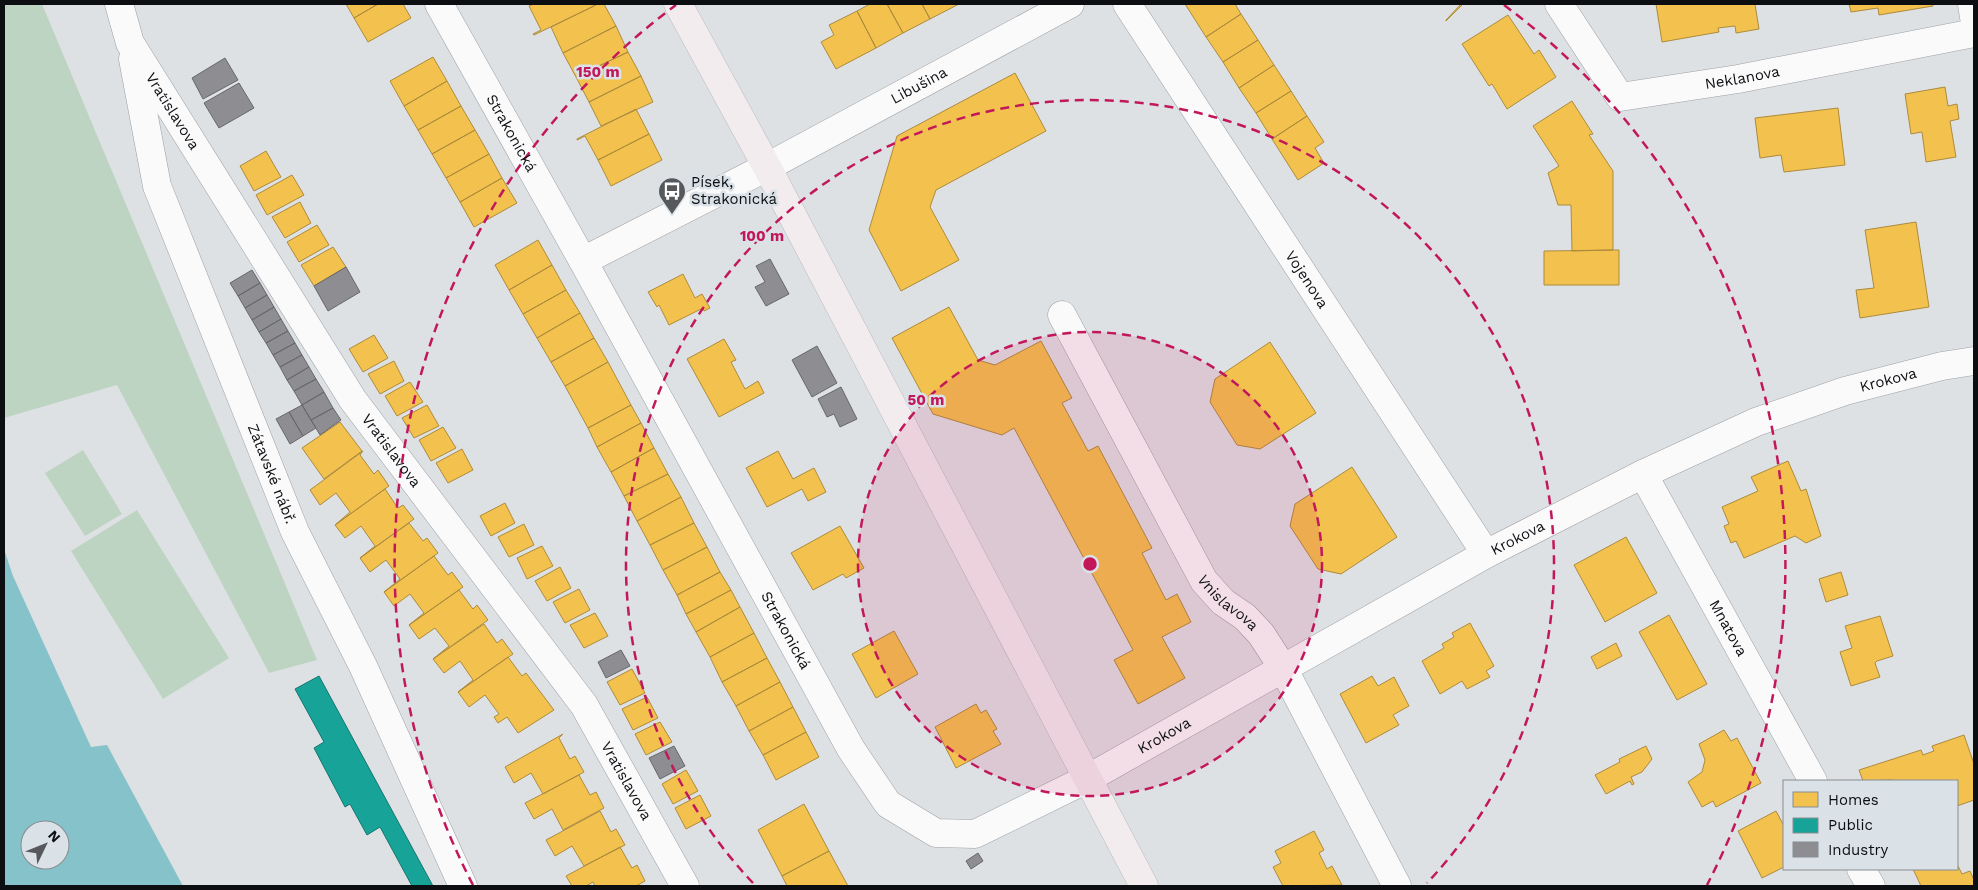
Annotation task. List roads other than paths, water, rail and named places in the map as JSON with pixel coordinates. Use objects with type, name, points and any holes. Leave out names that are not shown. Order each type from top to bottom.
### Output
[{"type":"main road","points":[[678,4],[767,167],[1144,886]]},
{"type":"street","name":"Vratislavova","points":[[119,4],[130,43],[353,400],[584,705],[685,886]]},
{"type":"street","name":"Strakonická","points":[[439,4],[584,261],[851,749],[888,804],[936,833],[975,834],[1087,779]]},
{"type":"street","name":"Libušina","points":[[767,167],[1070,4]]},
{"type":"street","name":"Vojenova","points":[[1127,4],[1486,554]]},
{"type":"street","name":"Neklanova","points":[[1559,4],[1620,97],[1738,78],[1974,33]]},
{"type":"street","points":[[1972,4],[1974,17]]},
{"type":"street","name":"Zátavské nábř.","points":[[130,43],[156,186],[296,532],[363,666],[463,886]]},
{"type":"street","points":[[584,261],[767,167]]},
{"type":"street","name":"Vnislavova","points":[[1062,315],[1204,581],[1223,602],[1246,617],[1261,634],[1283,668],[1397,886]]},
{"type":"street","name":"Krokova","points":[[1087,779],[1486,554],[1643,474],[1756,422],[1845,391],[1942,366],[1974,361]]},
{"type":"street","name":"Mnatova","points":[[1643,474],[1812,780]]},
{"type":"street","points":[[1862,870],[1871,886]]},
{"type":"water","points":[[4,549],[13,576],[91,747],[107,745],[183,886],[4,886]]},
{"type":"place","name":"Písek, Strakonická","points":[[672,215]]}]
